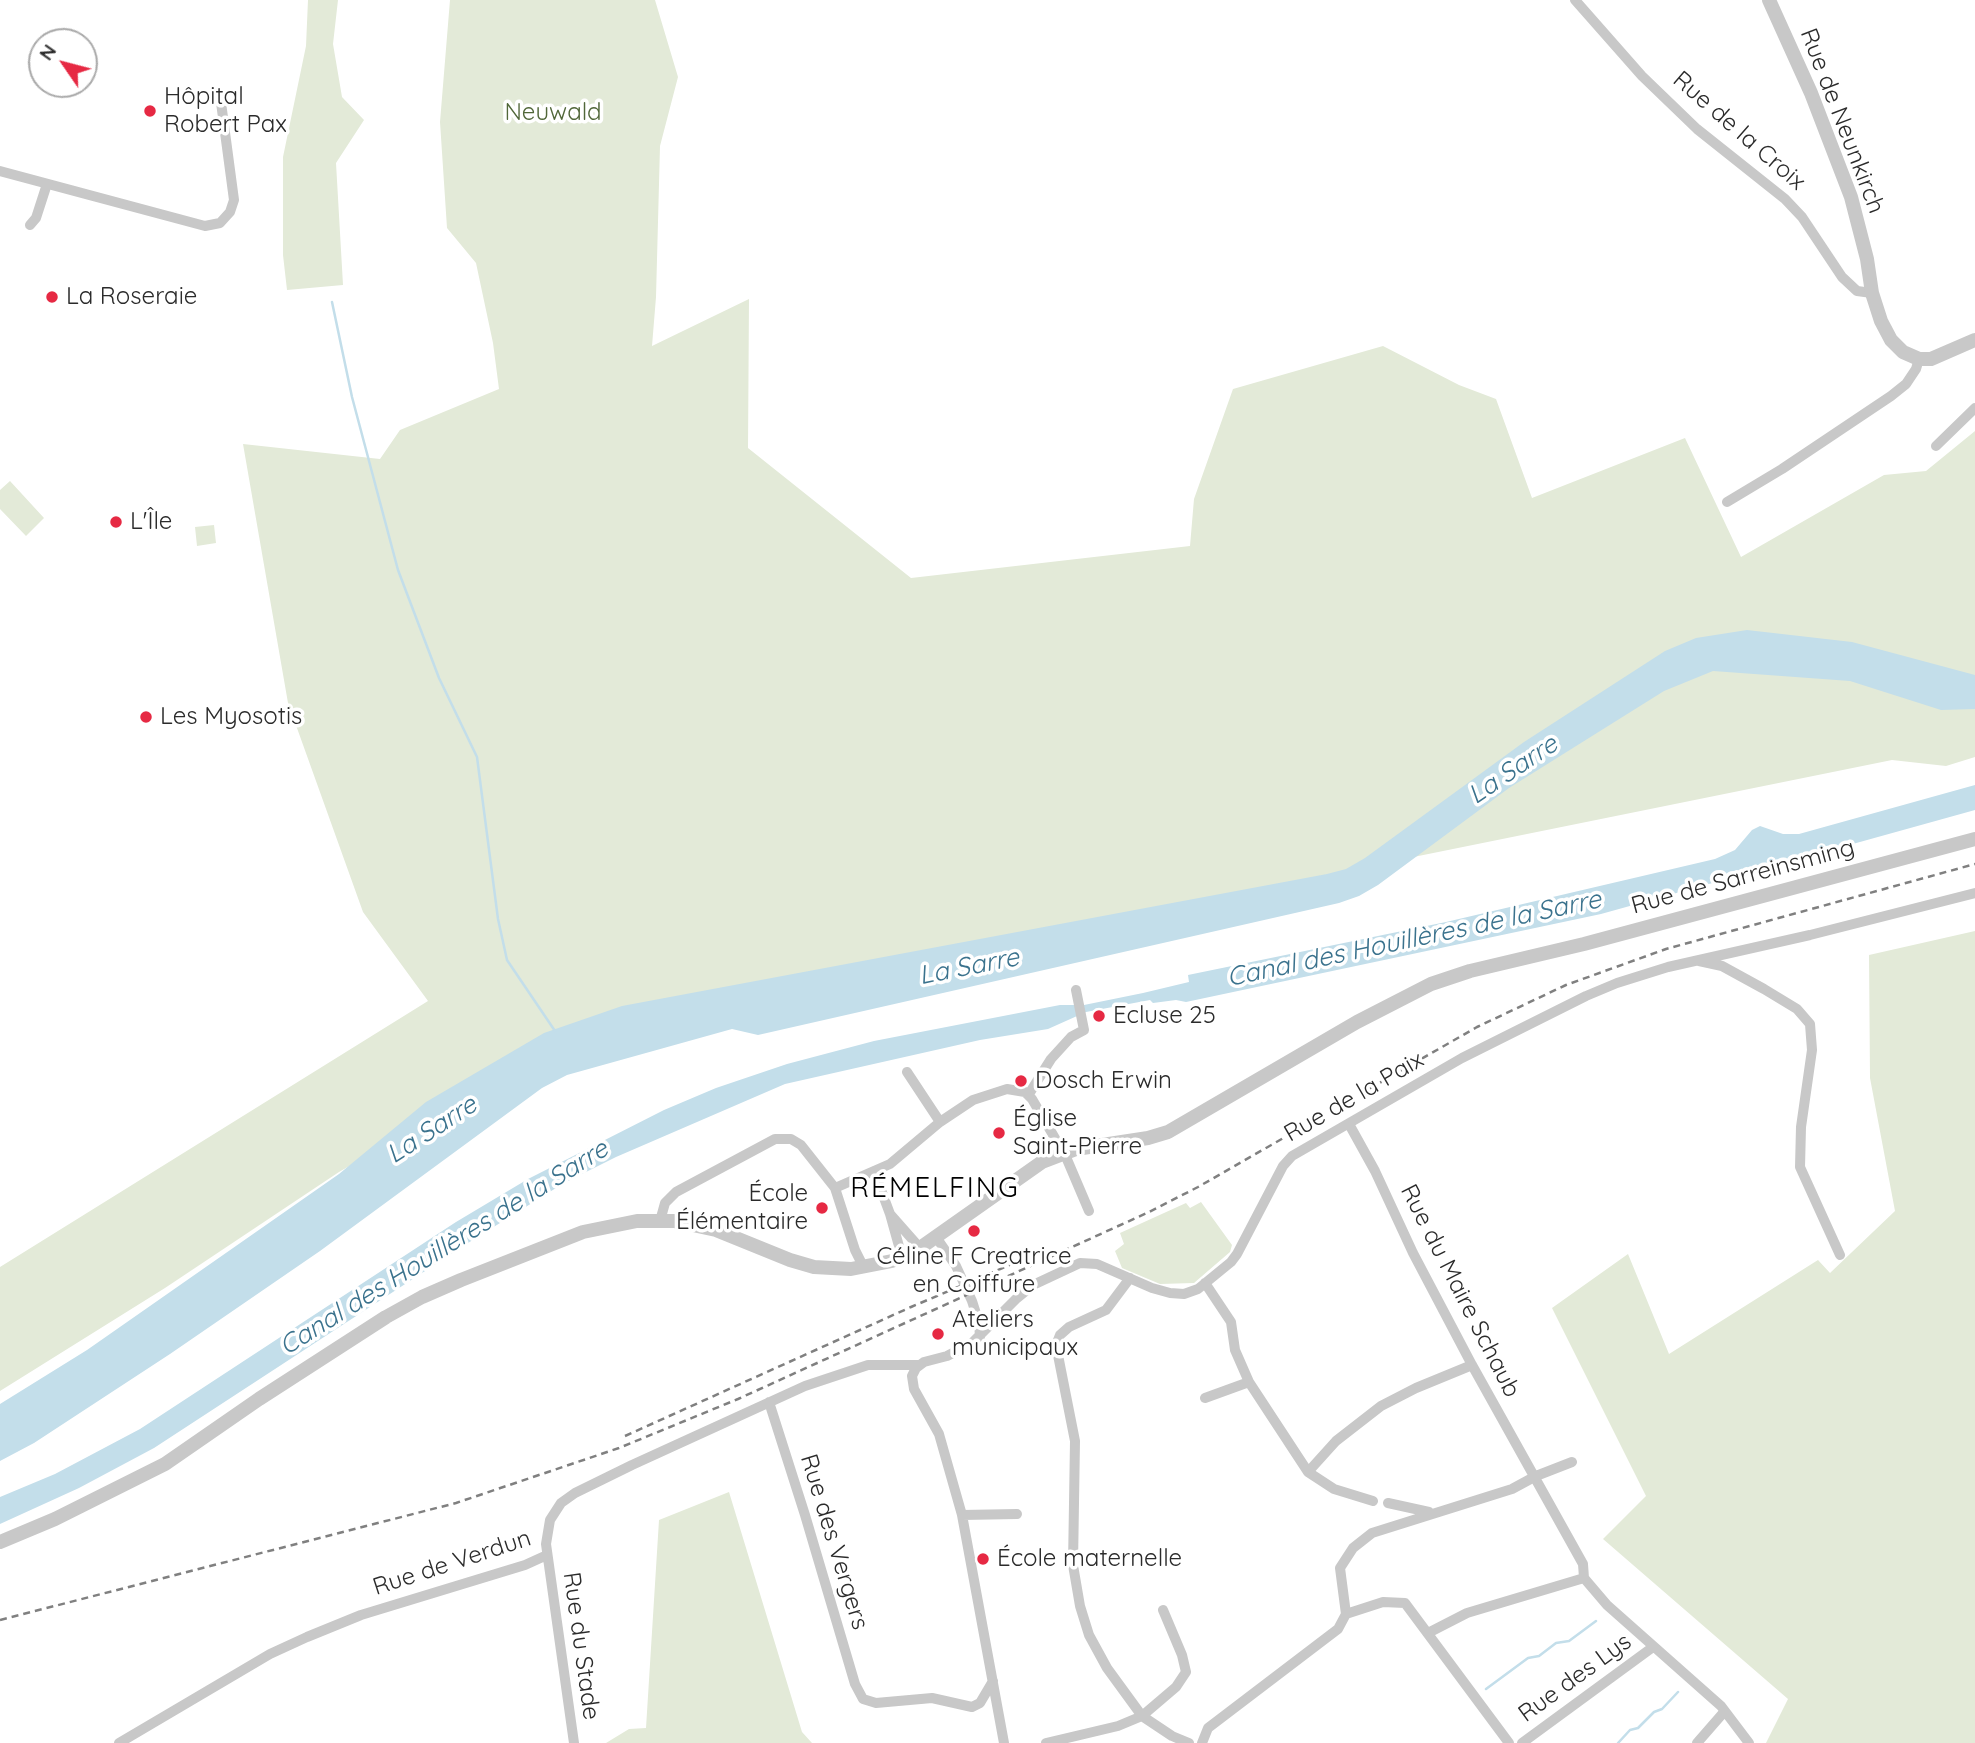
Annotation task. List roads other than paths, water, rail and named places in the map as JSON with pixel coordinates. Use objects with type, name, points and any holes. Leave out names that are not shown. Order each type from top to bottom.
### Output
[{"type":"street","name":"Rue de la Croix","points":[[1575,0],[1642,76],[1678,111],[1785,199],[1802,217],[1842,277],[1857,291],[1872,293]]},
{"type":"street","name":"Rue de Neunkirch","points":[[1769,0],[1811,93],[1851,197],[1867,259],[1872,293],[1881,321],[1891,340],[1903,352],[1919,359]]},
{"type":"street","points":[[0,171],[205,226],[220,223],[230,212],[234,200],[220,95]]},
{"type":"street","points":[[30,225],[36,218],[47,184]]},
{"type":"street","points":[[1727,502],[1891,396],[1906,384],[1919,359],[1940,356],[1975,341]]},
{"type":"street","points":[[1936,446],[1975,408]]},
{"type":"street","name":"Rue de Sarreinsming","points":[[0,1542],[55,1520],[165,1464],[259,1399],[386,1317],[422,1297],[583,1232],[620,1223],[687,1223],[716,1230],[803,1265],[836,1270],[864,1268],[902,1257],[920,1248],[1033,1167],[1084,1147],[1148,1138],[1168,1132],[1388,1004],[1449,977],[1584,944],[1975,839]]},
{"type":"street","name":"Rue de la Paix","points":[[919,1365],[958,1351],[980,1337],[1033,1285],[1080,1264],[1097,1264],[1152,1288],[1178,1294],[1189,1293],[1205,1283],[1237,1254],[1286,1161],[1314,1142],[1462,1058],[1586,996],[1648,972],[1975,893]]},
{"type":"street","points":[[1699,961],[1722,966],[1744,978],[1797,1009],[1810,1024],[1812,1050],[1801,1127],[1800,1167],[1840,1255]]},
{"type":"street","points":[[1029,1094],[1051,1059],[1083,1026],[1076,993]]},
{"type":"street","points":[[907,1072],[940,1122]]},
{"type":"street","points":[[835,1188],[890,1164],[940,1122],[974,1100],[1007,1089],[1029,1094],[1063,1153],[1089,1211]]},
{"type":"street","name":"Rue du Maire Schaub","points":[[1349,1124],[1376,1171],[1413,1253],[1472,1365],[1583,1564],[1584,1578]]},
{"type":"street","points":[[660,1221],[665,1203],[672,1195],[775,1139],[791,1139],[802,1145],[835,1188],[855,1250],[864,1268]]},
{"type":"street","points":[[874,1171],[902,1257]]},
{"type":"street","points":[[890,1214],[920,1248]]},
{"type":"street","points":[[936,1237],[956,1266],[975,1309],[980,1337]]},
{"type":"street","points":[[1130,1278],[1106,1310],[1069,1327],[1060,1335],[1056,1345],[1075,1441],[1073,1565],[1080,1606],[1089,1635],[1107,1668],[1140,1713],[1172,1736],[1189,1743]]},
{"type":"street","points":[[1205,1283],[1231,1322],[1235,1350],[1250,1382],[1308,1472],[1334,1489],[1373,1501]]},
{"type":"street","points":[[975,1309],[992,1323]]},
{"type":"street","points":[[886,1364],[912,1376]]},
{"type":"street","name":"Rue de Verdun","points":[[119,1743],[133,1740],[270,1654],[307,1637],[361,1615],[525,1565],[547,1555],[550,1520],[556,1508],[567,1497],[665,1449],[805,1386],[858,1368],[886,1364],[919,1365]]},
{"type":"street","points":[[919,1365],[912,1376],[914,1389],[939,1434],[962,1515],[1006,1742]]},
{"type":"street","points":[[1308,1472],[1336,1441],[1381,1406],[1472,1365]]},
{"type":"street","points":[[1205,1398],[1250,1382]]},
{"type":"street","name":"Rue des Vergers","points":[[769,1402],[859,1694],[863,1699],[871,1703],[932,1698],[972,1707],[980,1703],[993,1681]]},
{"type":"street","points":[[1202,1743],[1208,1728],[1338,1629],[1346,1614],[1340,1568],[1353,1548],[1371,1533],[1512,1489],[1572,1462]]},
{"type":"street","points":[[1388,1503],[1433,1512]]},
{"type":"street","points":[[962,1515],[1017,1514]]},
{"type":"street","name":"Rue du Stade","points":[[547,1555],[574,1743]]},
{"type":"street","points":[[1428,1633],[1466,1613],[1584,1578],[1607,1605],[1721,1706],[1749,1743]]},
{"type":"street","points":[[1346,1614],[1383,1602],[1405,1603],[1509,1743]]},
{"type":"street","points":[[1046,1743],[1118,1726],[1176,1687],[1186,1672],[1182,1655],[1163,1610]]},
{"type":"street","name":"Rue des Lys","points":[[1522,1743],[1653,1647]]},
{"type":"street","points":[[1697,1743],[1724,1712]]},
{"type":"water","name":"La Sarre","points":[[1747,630],[1852,642],[1975,675],[1975,709],[1941,710],[1850,681],[1713,671],[1664,691],[1509,788],[1378,885],[1359,896],[1339,903],[758,1035],[732,1029],[567,1075],[542,1088],[320,1251],[170,1354],[34,1443],[0,1461],[0,1404],[87,1350],[339,1174],[426,1102],[544,1033],[622,1006],[1346,869],[1524,742],[1665,651],[1696,638]]},
{"type":"water","name":"Canal des Houillères de la Sarre","points":[[1975,785],[1975,810],[1601,914],[1186,1002],[1176,1000],[1153,1003],[1150,1000],[1086,1012],[1048,1029],[980,1040],[785,1084],[616,1157],[564,1183],[154,1448],[79,1488],[0,1524],[0,1497],[55,1474],[140,1429],[456,1222],[528,1179],[664,1110],[716,1088],[787,1064],[874,1041],[1060,1005],[1084,1005],[1143,993],[1189,982],[1188,975],[1446,922],[1715,859],[1735,850],[1752,830],[1760,826],[1783,834],[1799,834]]},
{"type":"waterway","points":[[332,302],[352,397],[398,570],[439,678],[477,757],[498,919],[507,960],[555,1031]]},
{"type":"waterway","points":[[1486,1689],[1528,1658],[1539,1656],[1556,1643],[1569,1641],[1596,1621]]},
{"type":"waterway","points":[[1618,1743],[1630,1730],[1638,1728],[1654,1712],[1662,1709],[1678,1692]]},
{"type":"railway","points":[[0,1620],[456,1503],[619,1448],[738,1399],[1149,1212],[1198,1187],[1477,1027],[1566,985],[1666,949],[1975,864]]},
{"type":"railway","points":[[625,1436],[1019,1261]]},
{"type":"place","name":"Hôpital Robert Pax","points":[[150,111]]},
{"type":"place","name":"La Roseraie","points":[[52,297]]},
{"type":"place","name":"L'Île","points":[[116,522]]},
{"type":"place","name":"Les Myosotis","points":[[146,717]]},
{"type":"place","name":"Ecluse 25","points":[[1099,1016]]},
{"type":"place","name":"Dosch Erwin","points":[[1021,1081]]},
{"type":"place","name":"Église Saint-Pierre","points":[[999,1133]]},
{"type":"place","name":"École Élémentaire","points":[[822,1208]]},
{"type":"place","name":"Céline F Creatrice en Coiffure","points":[[974,1231]]},
{"type":"place","name":"Ateliers municipaux","points":[[938,1334]]},
{"type":"place","name":"École maternelle","points":[[983,1559]]},
{"type":"district","name":"RÉMELFING","points":[[935,1189]]},
{"type":"park label","name":"Neuwald","points":[[553,113]]}]
